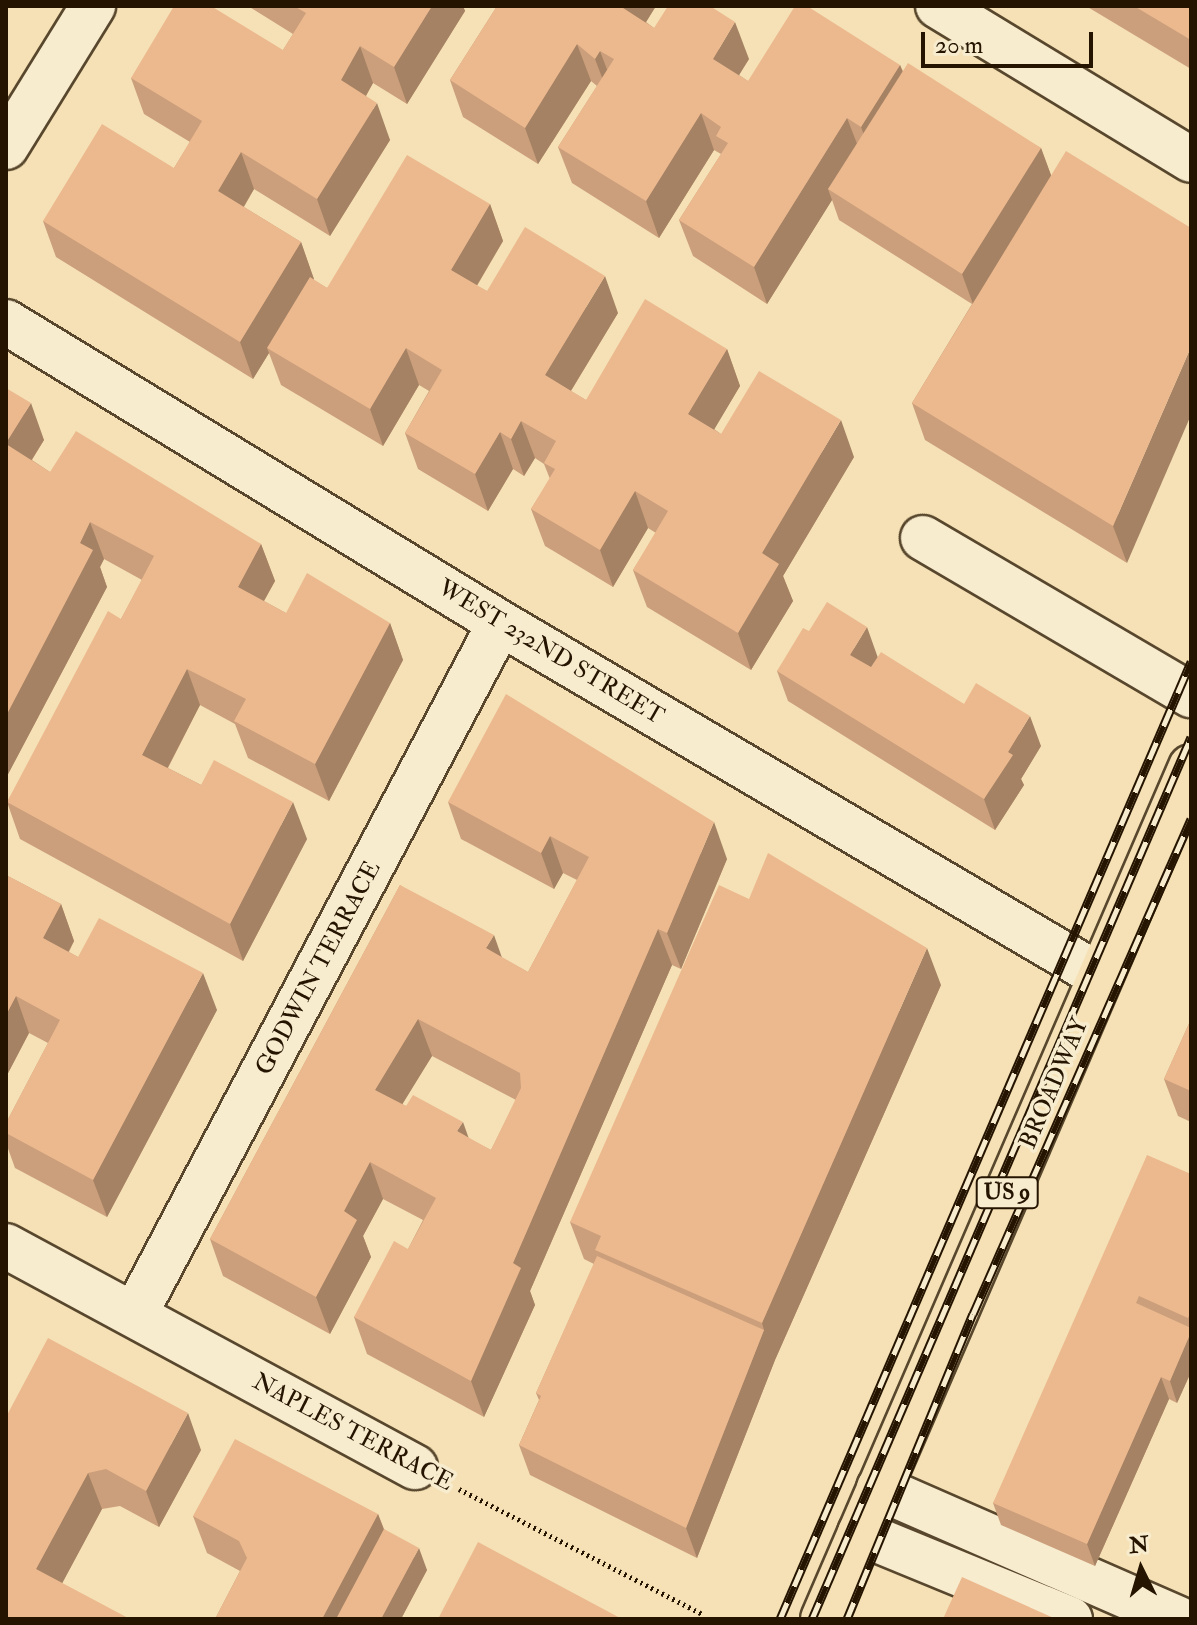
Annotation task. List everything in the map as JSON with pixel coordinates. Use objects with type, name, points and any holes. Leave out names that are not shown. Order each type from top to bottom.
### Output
[{"type":"main road","name":"BROADWAY","points":[[823,1619],[1191,767]]},
{"type":"street","points":[[6,147],[93,6]]},
{"type":"street","points":[[938,6],[1191,160]]},
{"type":"street","name":"WEST 232ND STREET","points":[[6,322],[500,623],[1100,976]]},
{"type":"street","points":[[923,538],[1191,695]]},
{"type":"street","name":"GODWIN TERRACE","points":[[135,1314],[500,623]]},
{"type":"street","name":"NAPLES TERRACE","points":[[6,1246],[415,1467]]},
{"type":"street","points":[[879,1488],[1179,1619]]},
{"type":"street","points":[[860,1533],[1070,1619]]},
{"type":"path","name":"NAPLES TERRACE","points":[[415,1467],[702,1614]]},
{"type":"building","points":[[174,6],[211,6],[283,50],[306,13],[294,6],[432,6],[394,67],[360,46],[341,80],[377,103],[317,199],[241,152],[218,191],[301,242],[240,342],[43,221],[102,124],[174,168],[202,121],[131,78]]},
{"type":"building","points":[[497,6],[620,6],[654,28],[668,6],[710,6],[735,22],[713,59],[748,81],[795,6],[807,6],[900,65],[861,127],[847,118],[754,267],[679,220],[728,143],[716,136],[721,127],[701,113],[646,201],[558,147],[614,59],[600,51],[595,59],[577,44],[525,128],[450,80]]},
{"type":"building","points":[[1134,6],[1191,6],[1191,40]]},
{"type":"building","points":[[908,63],[1041,148],[962,274],[828,189]]},
{"type":"building","points":[[1066,151],[1191,228],[1191,347],[1113,526],[912,403]]},
{"type":"building","points":[[407,155],[490,204],[451,270],[487,291],[525,227],[605,276],[545,375],[586,400],[645,299],[727,349],[688,414],[721,434],[759,371],[841,420],[762,553],[779,564],[738,633],[633,570],[668,511],[635,491],[600,550],[531,509],[555,469],[544,463],[556,441],[521,421],[511,439],[500,432],[475,474],[405,433],[442,370],[406,348],[370,409],[267,348],[310,277],[327,288]]},
{"type":"building","points":[[6,388],[31,403],[6,443]]},
{"type":"building","points":[[76,431],[261,544],[238,587],[286,613],[307,573],[390,623],[315,764],[234,721],[246,699],[187,669],[142,755],[201,785],[214,760],[293,802],[230,924],[7,802],[108,611],[121,619],[154,556],[90,522],[80,543],[93,550],[6,716],[6,444],[50,472]]},
{"type":"building","points":[[827,602],[867,627],[850,655],[871,667],[881,652],[964,704],[976,683],[1030,716],[1008,752],[1013,755],[984,799],[777,671],[803,628],[809,631]]},
{"type":"building","points":[[506,694],[714,822],[667,933],[658,929],[513,1263],[521,1268],[471,1381],[354,1317],[394,1241],[408,1249],[436,1198],[370,1162],[344,1211],[357,1220],[316,1297],[210,1239],[400,885],[494,935],[486,948],[528,972],[589,857],[550,836],[541,853],[448,802]],"holes":[[[418,1019],[520,1073],[521,1088],[491,1150],[457,1131],[463,1122],[413,1095],[406,1106],[375,1090]]]},
{"type":"building","points":[[768,853],[927,948],[762,1323],[595,1250],[601,1236],[570,1222],[719,885],[749,899]]},
{"type":"building","points":[[6,875],[61,904],[43,938],[78,957],[99,918],[203,973],[93,1180],[6,1133],[6,1123],[60,1020],[16,996],[6,1015]]},
{"type":"building","points":[[1191,1019],[1191,1091],[1164,1079]]},
{"type":"building","points":[[1147,1155],[1191,1174],[1191,1311],[1188,1318],[1139,1296],[1136,1303],[1191,1328],[1191,1332],[1170,1381],[1161,1377],[1087,1544],[993,1503]]},
{"type":"building","points":[[597,1256],[764,1330],[686,1528],[519,1445],[541,1396],[536,1393]]},
{"type":"building","points":[[48,1338],[188,1413],[146,1491],[106,1469],[88,1473],[36,1569],[130,1619],[6,1619],[6,1417]]},
{"type":"building","points":[[235,1439],[378,1514],[322,1619],[215,1619],[247,1558],[239,1541],[193,1516]]},
{"type":"building","points":[[384,1529],[419,1548],[381,1619],[336,1619]]},
{"type":"building","points":[[478,1542],[622,1619],[438,1619]]},
{"type":"building","points":[[962,1577],[1056,1619],[943,1619]]},
{"type":"railway","points":[[780,1619],[1191,662]]},
{"type":"railway","points":[[812,1619],[1191,737]]},
{"type":"railway","points":[[847,1619],[973,1314],[1191,819]]}]
